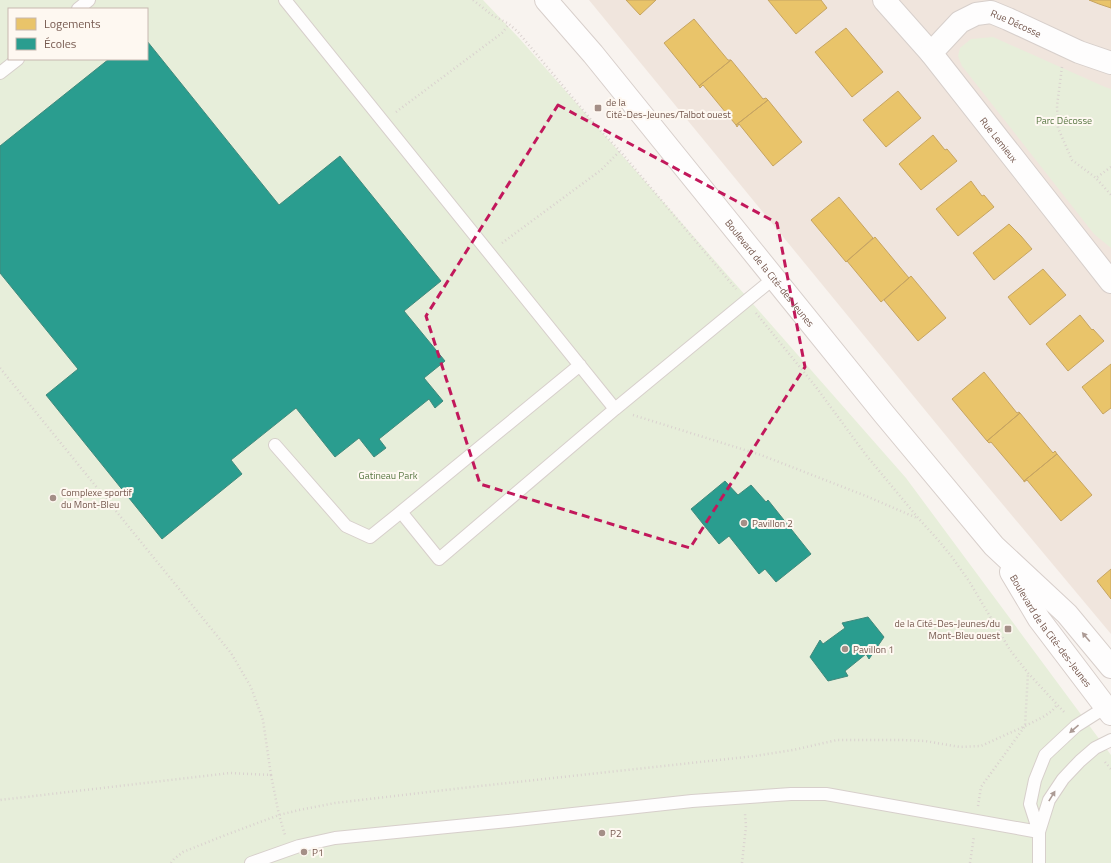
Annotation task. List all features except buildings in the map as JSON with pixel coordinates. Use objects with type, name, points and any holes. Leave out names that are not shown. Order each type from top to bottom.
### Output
[{"type":"street","name":"Boulevard de la Cité-des-Jeunes","points":[[546,0],[593,54],[884,414],[994,546],[1067,614],[1111,667]]},
{"type":"street","name":"Rue Lemieux","points":[[884,0],[931,53],[1111,282]]},
{"type":"street","name":"Rue Décosse","points":[[931,53],[960,22],[976,14],[991,12],[1079,52],[1111,63]]},
{"type":"street","name":"Boulevard de la Cité-des-Jeunes","points":[[994,546],[1039,619],[1109,708]]},
{"type":"lane","points":[[79,8],[89,0]]},
{"type":"lane","points":[[285,0],[615,409]]},
{"type":"lane","points":[[0,74],[17,60]]},
{"type":"lane","points":[[401,512],[440,559],[615,409],[774,278]]},
{"type":"lane","points":[[276,445],[346,526],[370,537],[580,365]]},
{"type":"lane","points":[[1039,832],[1030,804],[1035,780],[1045,755],[1076,726],[1109,708]]},
{"type":"lane","points":[[1039,863],[1039,832],[1049,800],[1067,775],[1080,761],[1095,748],[1111,740]]},
{"type":"lane","points":[[251,863],[299,846],[335,838],[692,802],[791,794],[826,794],[1039,832]]},
{"type":"path","points":[[474,0],[492,15],[509,24],[518,32],[789,352],[866,455],[939,541],[969,581],[1010,650],[1028,673],[1076,726]]},
{"type":"path","points":[[383,122],[502,33],[509,24]]},
{"type":"path","points":[[1065,46],[1057,106],[1058,128],[1072,160],[1096,178],[1111,195]]},
{"type":"path","points":[[489,253],[601,170],[620,151]]},
{"type":"path","points":[[1096,178],[1111,167]]},
{"type":"path","points":[[0,368],[231,653],[251,686],[259,708],[265,733],[279,815]]},
{"type":"path","points":[[615,409],[761,455],[866,496],[919,519]]},
{"type":"path","points":[[970,863],[981,787],[1026,726],[1028,673]]},
{"type":"path","points":[[171,863],[182,852],[279,815],[336,803],[755,756],[793,750],[837,740],[902,740],[925,741],[960,747],[981,746],[1043,717],[1052,711],[1057,705]]},
{"type":"path","points":[[1095,748],[1111,769]]},
{"type":"path","points":[[0,800],[230,773],[271,775]]},
{"type":"path","points":[[742,863],[746,826],[743,798]]},
{"type":"highlighted area","points":[[558,105],[777,223],[805,367],[690,548],[480,484],[426,316]]},
{"type":"shaded area","points":[[589,0],[1111,0],[1111,634],[984,482]]},
{"type":"green space","name":"Gatineau Park","points":[[0,0],[483,0],[519,38],[906,478],[1111,755],[1111,863],[0,863]]},
{"type":"green space","name":"Parc Décosse","points":[[993,37],[1111,89],[1111,248],[1094,234],[962,66],[958,56],[960,48],[971,39]]},
{"type":"place","name":"de la Cité-Des-Jeunes/Talbot ouest","points":[[598,108]]},
{"type":"place","name":"Complexe sportif du Mont-Bleu","points":[[53,498]]},
{"type":"place","name":"Pavillon 2","points":[[744,523]]},
{"type":"place","name":"de la Cité-Des-Jeunes/du Mont-Bleu ouest","points":[[1008,629]]},
{"type":"place","name":"Pavillon 1","points":[[845,649]]},
{"type":"place","name":"P2","points":[[602,833]]},
{"type":"place","name":"P1","points":[[304,852]]}]
